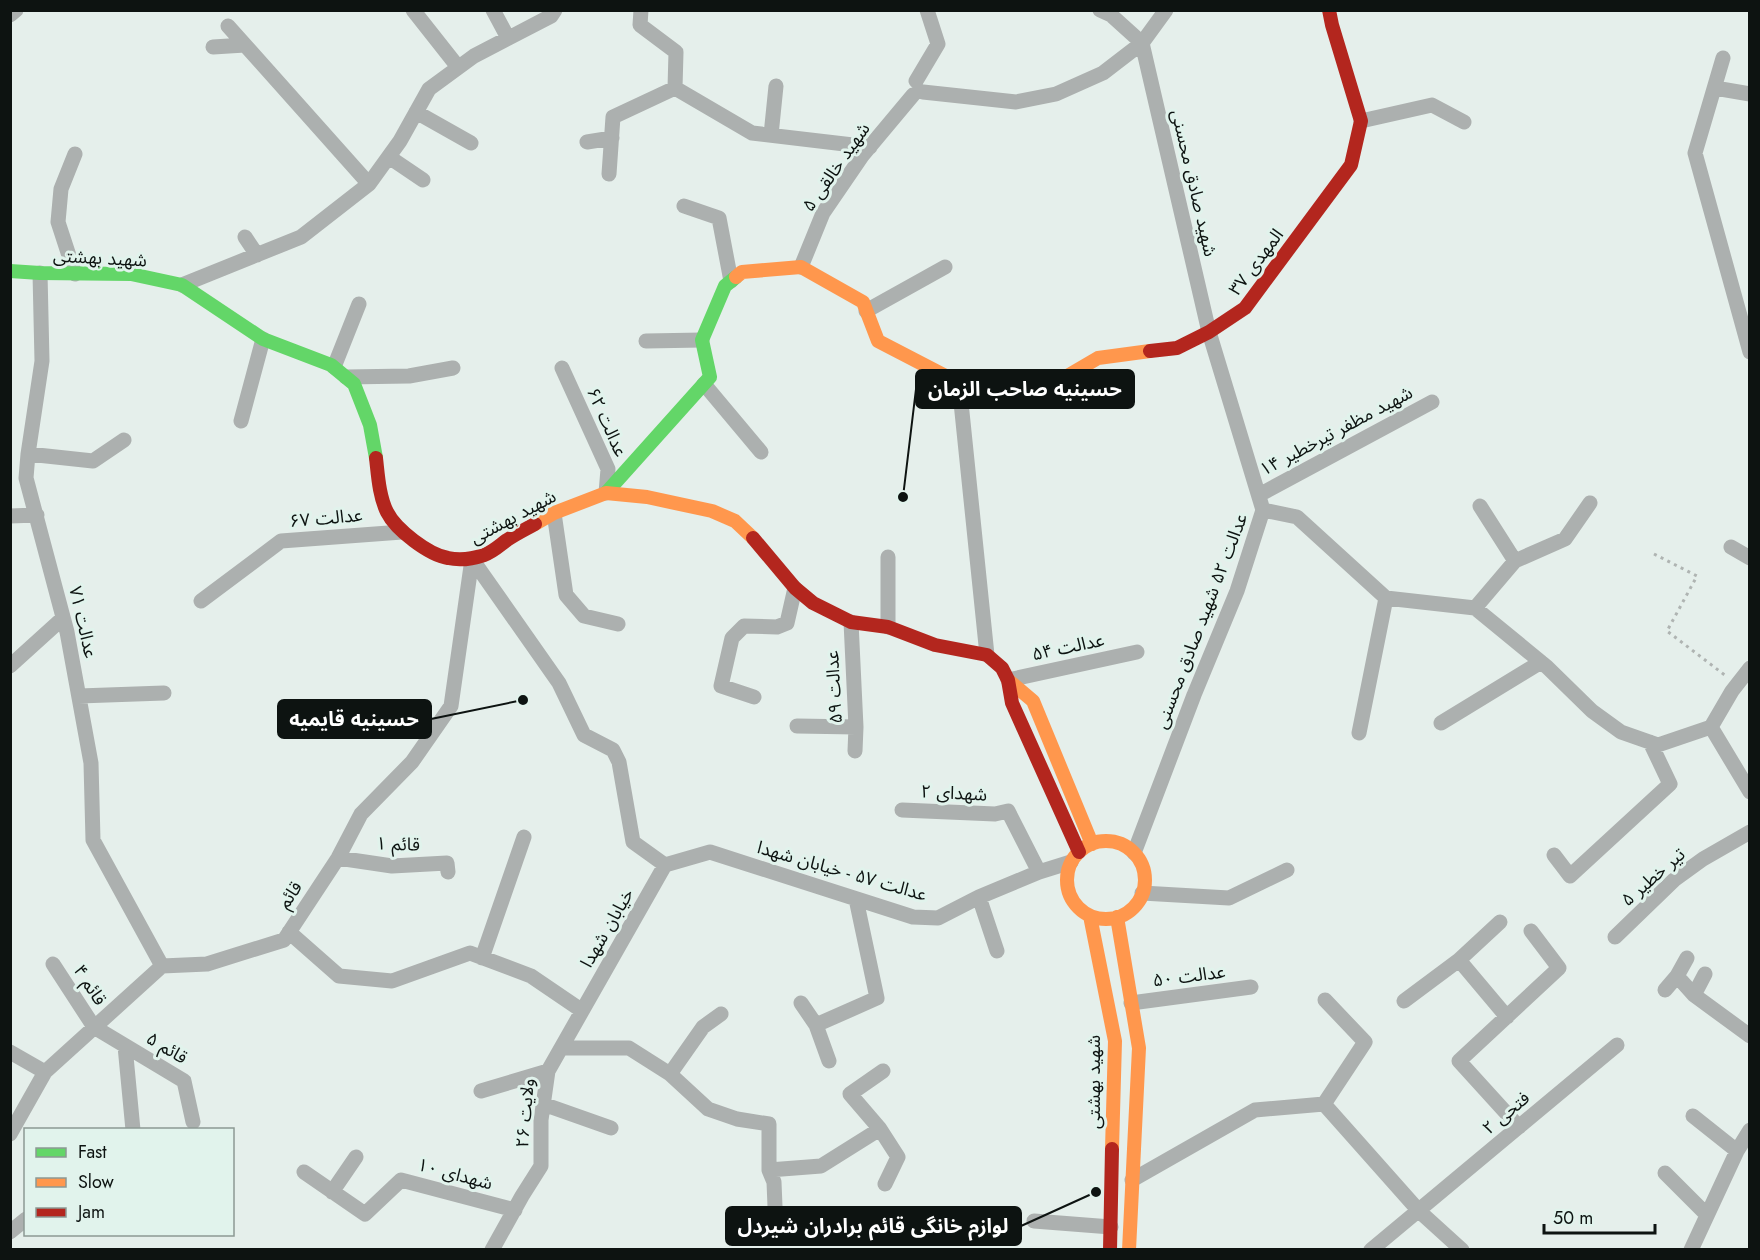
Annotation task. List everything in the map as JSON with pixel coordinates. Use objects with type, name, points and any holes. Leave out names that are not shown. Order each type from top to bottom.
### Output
[{"type":"main road","name":"المهدی ۳۷","points":[[866,311],[878,341],[959,383],[1004,389],[1057,382],[1098,358],[1177,348],[1209,332],[1245,308],[1351,165],[1361,121],[1329,10]]},
{"type":"main road","points":[[606,493],[710,377],[702,340],[725,286],[742,272],[801,267],[863,302],[866,311]]},
{"type":"main road","name":"شهید بهشتی","points":[[10,271],[131,274],[182,285],[263,339],[340,372],[354,384],[370,425],[387,512],[402,532],[445,558],[472,559],[488,554],[508,539],[554,513],[606,493],[647,497],[712,511],[735,521],[756,541],[795,588],[813,603],[851,622],[888,627],[935,645],[987,655]]},
{"type":"main road","points":[[987,655],[1002,668],[1008,680],[1012,704],[1075,857]]},
{"type":"main road","points":[[1008,680],[1033,701],[1092,843]]},
{"type":"main road","points":[[1107,841],[1122,845],[1134,854],[1144,872],[1144,883],[1137,904],[1128,912],[1104,919],[1090,916],[1071,899],[1067,887],[1067,874],[1075,857],[1092,843],[1107,841]]},
{"type":"main road","name":"شهید بهشتی","points":[[1090,916],[1115,1041],[1110,1250]]},
{"type":"main road","points":[[1117,917],[1138,1048],[1129,1250]]},
{"type":"street","points":[[10,15],[16,10]]},
{"type":"street","points":[[413,10],[458,67]]},
{"type":"street","points":[[493,10],[508,38]]},
{"type":"street","points":[[182,285],[301,237],[369,184],[400,141],[429,89],[474,56],[551,16],[555,10]]},
{"type":"street","points":[[641,10],[640,25],[676,52],[675,88]]},
{"type":"street","name":"شهید خالقی ۵","points":[[801,267],[823,213],[862,156],[917,90],[938,44],[927,10]]},
{"type":"street","points":[[1100,10],[1111,15],[1142,44]]},
{"type":"street","points":[[917,90],[1016,102],[1056,94],[1102,73],[1142,44],[1166,10]]},
{"type":"street","points":[[228,26],[369,184]]},
{"type":"street","name":"شهید صادق محسنی","points":[[1142,44],[1209,332]]},
{"type":"street","points":[[213,47],[245,45]]},
{"type":"street","points":[[1723,58],[1695,153],[1749,352]]},
{"type":"street","points":[[771,135],[776,86]]},
{"type":"street","points":[[675,88],[752,133],[870,147]]},
{"type":"street","points":[[609,174],[613,117],[675,88]]},
{"type":"street","points":[[1715,88],[1749,94]]},
{"type":"street","points":[[1361,121],[1432,105],[1464,122]]},
{"type":"street","points":[[416,112],[471,143]]},
{"type":"street","points":[[587,142],[612,138]]},
{"type":"street","points":[[75,154],[61,189],[58,222],[75,274]]},
{"type":"street","points":[[389,157],[423,180]]},
{"type":"street","points":[[684,206],[719,218],[731,281]]},
{"type":"street","points":[[245,237],[257,255]]},
{"type":"street","points":[[866,311],[945,267]]},
{"type":"street","name":"عدالت ۷۱","points":[[40,273],[42,360],[26,478],[63,618],[79,696],[91,763],[93,840],[162,966]]},
{"type":"street","points":[[359,304],[340,372],[409,376],[453,368]]},
{"type":"street","name":"عدالت ۵۲ شهید صادق محسنی","points":[[1134,854],[1194,695],[1237,591],[1261,502],[1209,332]]},
{"type":"street","points":[[241,421],[263,339]]},
{"type":"street","points":[[646,341],[702,340]]},
{"type":"street","name":"عدالت ۶۲","points":[[562,368],[608,469],[606,493]]},
{"type":"street","points":[[959,383],[987,655]]},
{"type":"street","points":[[704,384],[761,452]]},
{"type":"street","name":"شهید مظفر تیرخطیر ۱۴","points":[[1261,502],[1432,402]]},
{"type":"street","points":[[28,454],[93,461],[124,440]]},
{"type":"street","points":[[1261,502],[1297,517],[1386,598],[1475,608],[1541,662],[1592,711],[1622,732],[1658,745],[1711,727],[1749,668]]},
{"type":"street","points":[[1475,608],[1515,561],[1565,539],[1590,503]]},
{"type":"street","points":[[1480,506],[1515,561]]},
{"type":"street","points":[[554,513],[566,595],[584,616],[618,624]]},
{"type":"street","points":[[10,516],[37,516]]},
{"type":"street","name":"عدالت ۶۷","points":[[201,601],[281,541],[402,532]]},
{"type":"street","points":[[1731,547],[1749,558]]},
{"type":"street","points":[[888,557],[888,627]]},
{"type":"street","points":[[472,559],[559,683],[584,735],[613,750],[619,762],[633,842],[665,865]]},
{"type":"street","name":"قائم","points":[[162,966],[207,964],[284,940],[338,858],[361,814],[412,762],[451,706],[472,559]]},
{"type":"street","points":[[754,697],[721,686],[732,638],[744,626],[777,627],[787,623],[795,588]]},
{"type":"street","points":[[1359,733],[1386,598]]},
{"type":"street","points":[[10,666],[63,618]]},
{"type":"street","name":"عدالت ۵۹","points":[[851,622],[855,751]]},
{"type":"street","name":"عدالت ۵۴","points":[[1008,680],[1137,652]]},
{"type":"street","points":[[1442,723],[1541,662]]},
{"type":"street","points":[[79,696],[164,693]]},
{"type":"street","points":[[797,726],[856,727]]},
{"type":"street","points":[[1711,727],[1749,792]]},
{"type":"street","points":[[1554,855],[1570,876],[1670,784],[1650,742]]},
{"type":"street","name":"شهدای ۲","points":[[902,810],[995,814],[1008,811],[1039,872]]},
{"type":"street","name":"تیر خطیر ۵","points":[[1616,937],[1674,880],[1703,859],[1749,832]]},
{"type":"street","points":[[482,958],[524,837]]},
{"type":"street","name":"عدالت ۵۷ - خیابان شهدا","points":[[665,865],[710,852],[913,917],[938,918],[979,897],[1075,857]]},
{"type":"street","name":"قائم ۱","points":[[338,858],[392,866],[447,863],[448,872]]},
{"type":"street","name":"خیابان شهدا","points":[[582,1010],[665,865]]},
{"type":"street","points":[[1142,893],[1229,898],[1287,870]]},
{"type":"street","points":[[979,897],[997,951]]},
{"type":"street","points":[[816,1025],[877,998],[856,899]]},
{"type":"street","points":[[1404,1001],[1459,960],[1500,922]]},
{"type":"street","points":[[1519,1127],[1459,1061],[1559,968],[1531,931]]},
{"type":"street","points":[[289,932],[339,976],[392,981],[470,953],[531,975],[582,1010]]},
{"type":"street","points":[[1665,990],[1677,976],[1687,958]]},
{"type":"street","points":[[1459,960],[1507,1017]]},
{"type":"street","name":"قائم ۴","points":[[52,964],[94,1028]]},
{"type":"street","points":[[10,1134],[45,1072],[162,966]]},
{"type":"street","points":[[1694,995],[1705,974]]},
{"type":"street","points":[[1677,976],[1694,995],[1749,1036]]},
{"type":"street","name":"عدالت ۵۰","points":[[1131,1003],[1251,987]]},
{"type":"street","points":[[1324,1104],[1365,1042],[1325,1000]]},
{"type":"street","points":[[801,1003],[816,1025],[829,1061]]},
{"type":"street","name":"ولایت ۲۶","points":[[492,1250],[542,1166],[541,1120],[548,1071],[582,1010]]},
{"type":"street","points":[[670,1074],[704,1027],[721,1014]]},
{"type":"street","name":"قائم ۵","points":[[94,1028],[184,1081],[193,1122]]},
{"type":"street","name":"فتحی ۲","points":[[1371,1250],[1617,1045]]},
{"type":"street","points":[[125,1046],[133,1128]]},
{"type":"street","points":[[561,1048],[629,1048],[670,1074],[708,1109],[738,1119],[769,1124],[770,1170],[774,1182],[776,1231]]},
{"type":"street","points":[[10,1052],[45,1072]]},
{"type":"street","points":[[481,1091],[548,1071]]},
{"type":"street","points":[[883,1071],[850,1094],[880,1129],[898,1157],[885,1184]]},
{"type":"street","points":[[543,1104],[611,1128]]},
{"type":"street","points":[[1132,1180],[1255,1110],[1324,1104]]},
{"type":"street","points":[[1324,1104],[1419,1211],[1462,1250]]},
{"type":"street","points":[[1693,1116],[1737,1151]]},
{"type":"street","points":[[770,1170],[821,1166],[880,1129]]},
{"type":"street","points":[[1698,1246],[1707,1215],[1749,1130]]},
{"type":"street","points":[[332,1192],[356,1157]]},
{"type":"street","name":"شهدای ۱۰","points":[[304,1172],[365,1214],[401,1180],[514,1210]]},
{"type":"street","points":[[1665,1173],[1707,1215]]},
{"type":"street","points":[[10,1232],[24,1221]]},
{"type":"street","points":[[1034,1221],[1110,1227]]},
{"type":"path","points":[[1654,554],[1696,576],[1667,630],[1737,684]]},
{"type":"traffic: fast","points":[[10,271],[131,274],[182,285],[263,339],[331,365],[354,384],[370,425],[376,458]]},
{"type":"traffic: fast","points":[[606,493],[710,377],[702,340],[725,286],[736,277]]},
{"type":"traffic: slow","points":[[736,277],[742,272],[801,267],[863,302],[878,341],[959,383],[1004,389],[1057,382],[1098,358],[1150,351]]},
{"type":"traffic: slow","points":[[535,524],[554,513],[606,493],[647,497],[712,511],[735,521],[753,538]]},
{"type":"traffic: slow","points":[[1008,680],[1033,701],[1092,844]]},
{"type":"traffic: slow","points":[[1106,841],[1121,844],[1133,853],[1142,865],[1145,880],[1142,895],[1133,907],[1121,916],[1106,919],[1091,916],[1079,907],[1070,895],[1067,880],[1070,865],[1079,853],[1091,844],[1106,841]]},
{"type":"traffic: slow","points":[[1090,916],[1115,1041],[1112,1149]]},
{"type":"traffic: slow","points":[[1117,917],[1139,1048],[1129,1250]]},
{"type":"traffic: jam","points":[[1150,351],[1177,348],[1209,332],[1245,308],[1351,165],[1361,121],[1329,10]]},
{"type":"traffic: jam","points":[[376,458],[382,499],[391,519],[414,541],[440,556],[462,559],[484,555],[535,524]]},
{"type":"traffic: jam","points":[[753,538],[795,588],[813,603],[851,622],[888,627],[935,645],[987,655],[1002,668],[1008,680],[1012,703],[1079,852]]},
{"type":"traffic: jam","points":[[1110,1250],[1112,1149]]},
{"type":"place","name":"حسینیه صاحب الزمان","points":[[903,497]]},
{"type":"place","name":"حسینیه قایمیه","points":[[523,700]]},
{"type":"place","name":"لوازم خانگی قائم برادران شیردل","points":[[1096,1192]]}]
